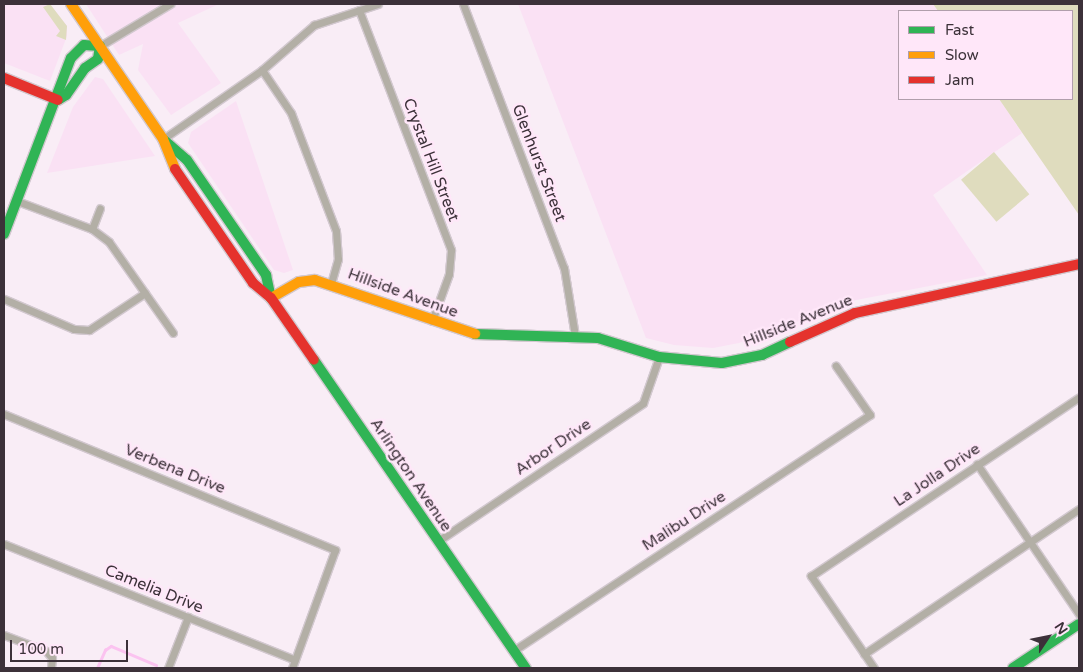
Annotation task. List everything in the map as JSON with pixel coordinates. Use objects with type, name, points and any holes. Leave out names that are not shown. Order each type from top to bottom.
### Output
[{"type":"main road","name":"Arlington Avenue","points":[[71,4],[163,139],[180,177],[253,284],[271,298],[526,668]]},
{"type":"main road","points":[[4,234],[58,100],[61,81],[71,58],[84,45],[100,46],[98,59],[85,68],[66,95],[58,100]]},
{"type":"main road","points":[[4,78],[58,100]]},
{"type":"main road","name":"Arlington Avenue","points":[[163,139],[187,160],[266,275],[271,298]]},
{"type":"main road","name":"Hillside Avenue","points":[[271,298],[307,280],[331,284],[432,321],[488,336],[575,336],[598,338],[659,357],[699,363],[748,359],[855,313],[1079,264]]},
{"type":"main road","points":[[1013,668],[1079,624]]},
{"type":"street","points":[[100,46],[170,4]]},
{"type":"street","points":[[163,139],[262,70],[314,26],[378,4]]},
{"type":"street","name":"Glenhurst Street","points":[[463,4],[564,268],[575,336]]},
{"type":"street","name":"Crystal Hill Street","points":[[359,10],[450,250],[449,274],[432,321]]},
{"type":"street","points":[[262,70],[291,113],[336,232],[338,259],[331,284]]},
{"type":"street","points":[[16,201],[92,229],[109,242],[173,333]]},
{"type":"street","points":[[92,229],[100,208]]},
{"type":"street","points":[[4,299],[74,329],[89,330],[145,293]]},
{"type":"street","name":"Arbor Drive","points":[[438,541],[643,403],[659,357]]},
{"type":"street","name":"Malibu Drive","points":[[513,650],[870,415],[836,366]]},
{"type":"street","name":"La Jolla Drive","points":[[864,654],[811,576],[1079,398]]},
{"type":"street","name":"Verbena Drive","points":[[4,414],[335,550],[295,660]]},
{"type":"street","points":[[977,464],[1079,614]]},
{"type":"street","points":[[874,668],[864,654],[1079,509]]},
{"type":"street","name":"Camelia Drive","points":[[4,544],[295,660]]},
{"type":"street","points":[[168,668],[188,617]]},
{"type":"street","points":[[4,635],[46,651],[52,658],[51,668]]},
{"type":"street","points":[[292,668],[295,660]]},
{"type":"shaded area","points":[[4,4],[50,4],[67,26],[67,36],[50,81],[4,63]]},
{"type":"shaded area","points":[[50,4],[67,26],[66,40],[56,36],[60,31],[43,7]]},
{"type":"shaded area","points":[[86,4],[219,4],[178,23],[221,83],[171,115],[138,70],[143,44],[119,55]]},
{"type":"shaded area","points":[[518,4],[933,4],[937,10],[898,10],[898,100],[1000,100],[1022,133],[933,195],[987,275],[856,300],[739,343],[713,348],[674,345],[646,338]]},
{"type":"shaded area","points":[[933,4],[1078,4],[1079,215],[1000,100],[1073,100],[1073,10],[937,10]]},
{"type":"shaded area","points":[[95,77],[103,79],[155,156],[47,173],[73,107]]},
{"type":"shaded area","points":[[236,101],[293,270],[284,273],[274,270],[188,143],[191,132]]},
{"type":"shaded area","points":[[994,152],[1029,194],[996,222],[961,180]]},
{"type":"waterway","points":[[97,668],[105,650],[111,646],[156,665]]},
{"type":"traffic: fast","points":[[4,234],[71,58],[84,45],[100,46],[98,59],[85,68],[66,95],[58,100]]},
{"type":"traffic: fast","points":[[164,140],[187,160],[266,275],[271,298]]},
{"type":"traffic: fast","points":[[475,334],[598,338],[659,357],[722,363],[762,355],[790,342]]},
{"type":"traffic: fast","points":[[314,360],[526,668]]},
{"type":"traffic: fast","points":[[1013,668],[1079,624]]},
{"type":"traffic: slow","points":[[71,4],[163,139],[175,169]]},
{"type":"traffic: slow","points":[[271,298],[299,282],[315,280],[475,334]]},
{"type":"traffic: jam","points":[[4,78],[58,100]]},
{"type":"traffic: jam","points":[[175,169],[253,283],[271,298],[314,360]]},
{"type":"traffic: jam","points":[[790,342],[855,313],[1079,264]]}]
